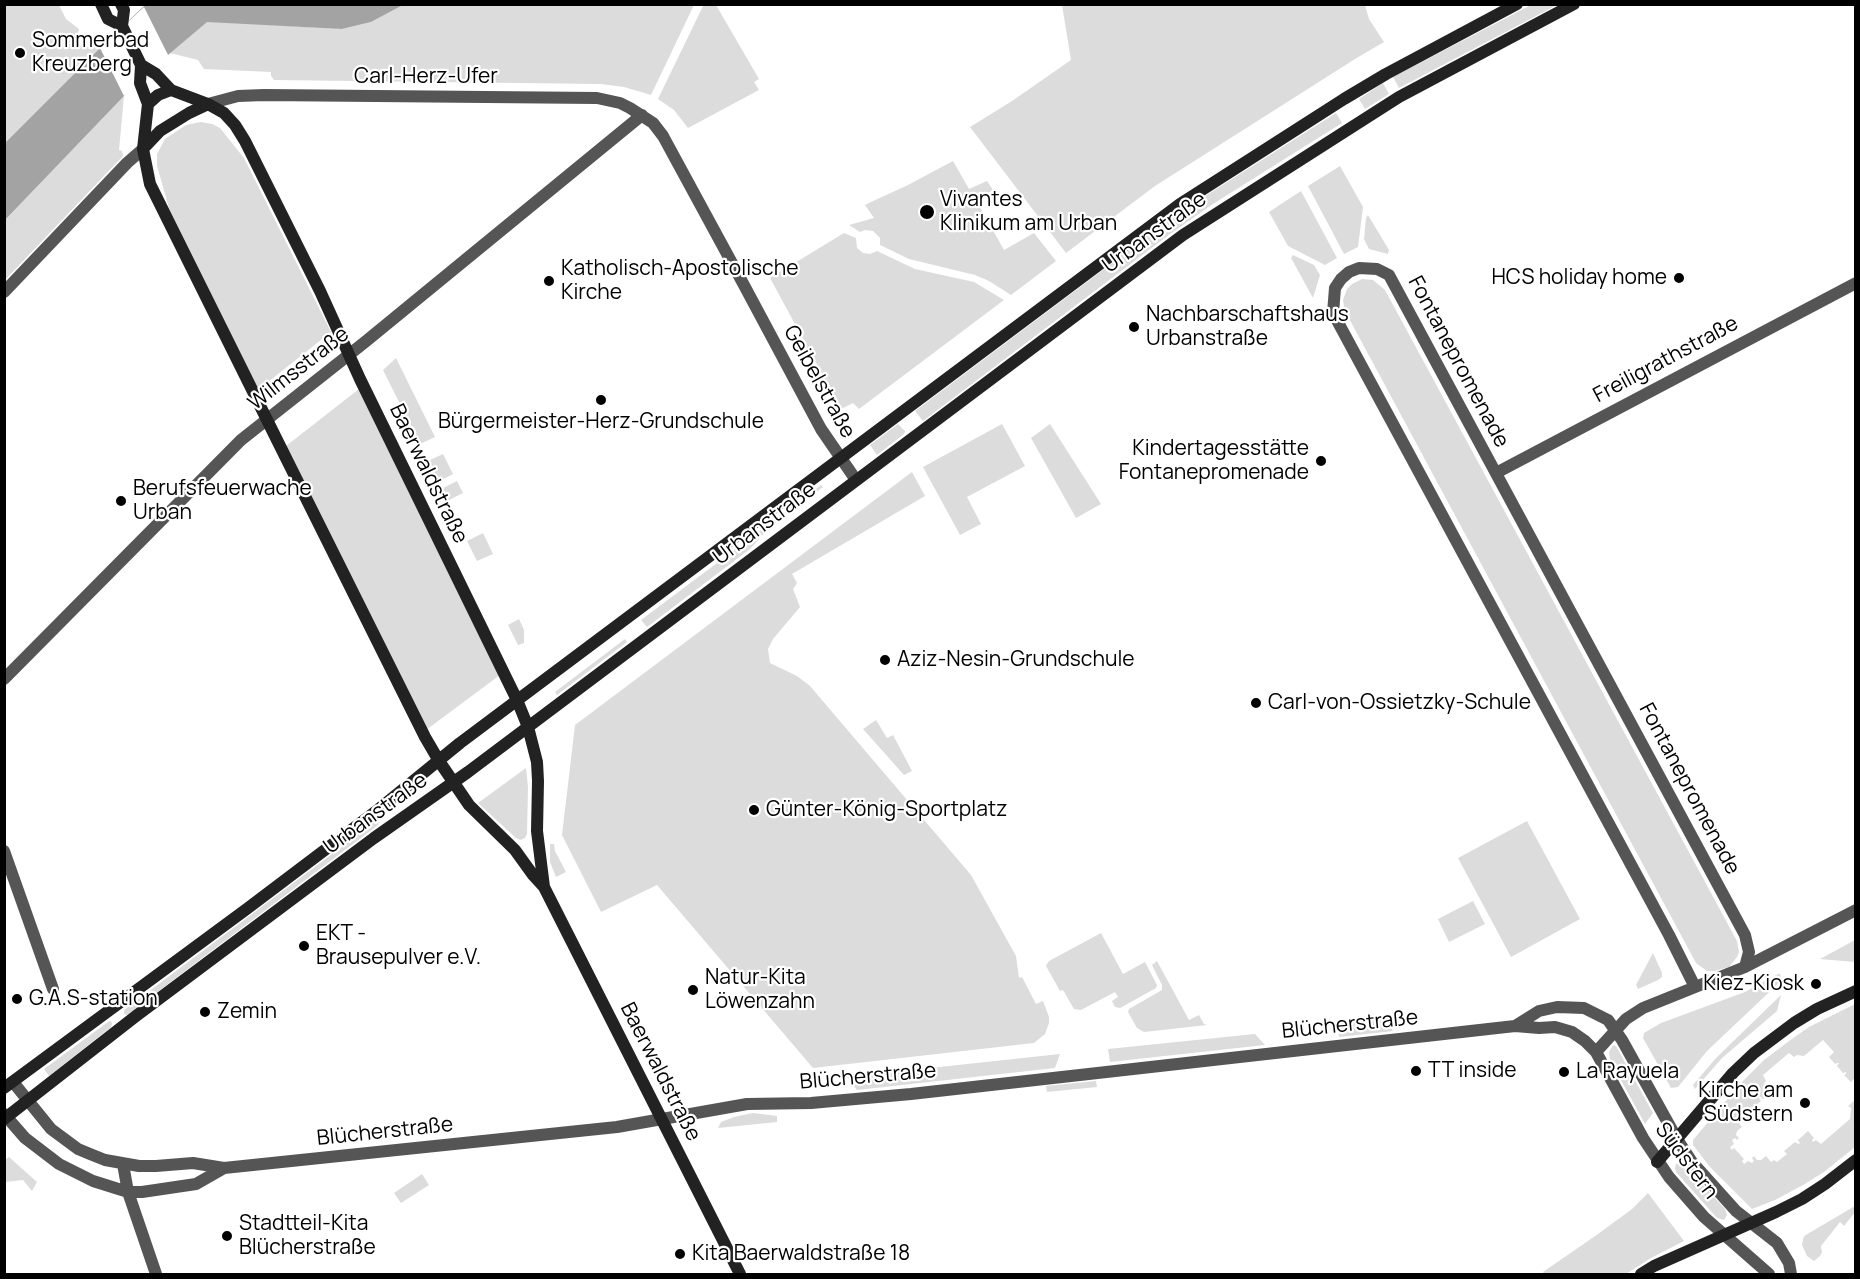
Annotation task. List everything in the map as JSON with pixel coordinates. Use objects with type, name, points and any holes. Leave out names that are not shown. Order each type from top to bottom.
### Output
[{"type":"main road","points":[[101,4],[108,19],[122,27],[146,68]]},
{"type":"main road","points":[[121,4],[124,10],[122,27]]},
{"type":"main road","name":"Urbanstraße","points":[[9,1085],[379,810],[517,700],[1187,200],[1386,74],[1517,4]]},
{"type":"main road","name":"Urbanstraße","points":[[5,1116],[28,1101],[364,845],[528,727],[1169,244],[1399,97],[1574,4]]},
{"type":"main road","name":"Baerwaldstraße","points":[[544,886],[537,831],[537,762],[528,727],[320,291],[235,125],[224,113],[208,104],[171,90],[156,74],[146,68],[140,81],[148,104],[143,149],[150,184],[425,737],[469,805],[515,850],[544,886],[740,1275]]},
{"type":"main road","points":[[148,104],[171,90]]},
{"type":"main road","points":[[143,149],[160,131],[208,104]]},
{"type":"main road","name":"Südstern","points":[[1677,1139],[1733,1073],[1754,1053],[1817,1009],[1856,991]]},
{"type":"main road","points":[[1657,1162],[1677,1139]]},
{"type":"main road","points":[[1641,1275],[1654,1266],[1802,1199],[1856,1160]]},
{"type":"street","name":"Carl-Herz-Ufer","points":[[208,104],[245,95],[585,98],[620,103],[642,115]]},
{"type":"street","name":"Geibelstraße","points":[[642,115],[653,123],[663,136],[821,429],[856,480]]},
{"type":"street","name":"Wilmsstraße","points":[[4,679],[241,440],[349,355],[642,115]]},
{"type":"street","points":[[4,292],[143,149]]},
{"type":"street","name":"Fontanepromenade","points":[[1695,987],[1333,313],[1335,288],[1349,272],[1359,268],[1377,269],[1389,275],[1745,934],[1749,952],[1745,967]]},
{"type":"street","name":"Freiligrathstraße","points":[[1496,472],[1856,283]]},
{"type":"street","points":[[4,851],[53,989]]},
{"type":"street","points":[[1596,1052],[1626,1019],[1643,1008],[1745,967],[1856,910]]},
{"type":"street","name":"Blücherstraße","points":[[1515,1026],[1539,1011],[1570,1006],[1596,1013],[1608,1020],[1616,1030]]},
{"type":"street","name":"Blücherstraße","points":[[9,1085],[28,1101],[51,1129],[71,1144],[105,1160],[123,1164],[156,1166],[193,1162],[224,1168],[617,1127],[747,1104],[802,1104],[910,1094],[1515,1026],[1565,1029],[1585,1041],[1596,1052]]},
{"type":"street","name":"Südstern","points":[[1616,1030],[1692,1162],[1736,1211],[1777,1243],[1789,1263],[1791,1275]]},
{"type":"street","name":"Südstern","points":[[1596,1052],[1657,1162],[1685,1197],[1722,1235],[1769,1275]]},
{"type":"street","name":"Blücherstraße","points":[[5,1116],[25,1138],[58,1164],[93,1182],[128,1192],[196,1184],[224,1168]]},
{"type":"street","points":[[123,1164],[128,1192],[156,1275]]},
{"type":"shaded area","points":[[704,4],[716,5],[759,79],[754,82],[759,90],[688,128],[674,110],[658,99]]},
{"type":"shaded area","points":[[5,5],[59,5],[66,19],[79,29],[76,45],[100,48],[5,143]]},
{"type":"shaded area","points":[[145,5],[403,5],[371,22],[342,29],[207,22],[168,55],[165,50],[5,220],[5,143]]},
{"type":"shaded area","points":[[403,5],[694,5],[651,95],[624,87],[601,84],[274,80],[271,72],[204,69],[198,60],[170,53],[207,21],[342,29],[371,22]]},
{"type":"shaded area","points":[[1062,5],[1365,5],[1369,19],[1384,42],[1155,186],[1066,253],[970,127],[1071,60]]},
{"type":"shaded area","points":[[1531,5],[1557,5],[1399,88],[1393,77]]},
{"type":"shaded area","points":[[1383,83],[1389,94],[1365,109],[1359,99]]},
{"type":"shaded area","points":[[124,96],[119,150],[122,151],[123,156],[5,280],[5,220]]},
{"type":"shaded area","points":[[1336,113],[1342,123],[1213,204],[1170,234],[923,421],[915,411],[1180,212]]},
{"type":"shaded area","points":[[201,122],[220,128],[244,158],[331,332],[258,390],[169,208],[157,166],[157,154],[165,139],[186,125]]},
{"type":"shaded area","points":[[953,161],[969,189],[987,181],[993,190],[976,200],[1004,250],[1034,233],[1056,261],[1011,295],[975,275],[909,259],[880,245],[880,238],[873,231],[860,232],[849,225],[874,218],[865,205]]},
{"type":"shaded area","points":[[1340,166],[1363,207],[1358,247],[1344,254],[1308,186]]},
{"type":"shaded area","points":[[1301,191],[1337,258],[1325,265],[1288,246],[1269,212]]},
{"type":"shaded area","points":[[1368,215],[1389,250],[1388,254],[1369,249],[1364,239]]},
{"type":"shaded area","points":[[844,233],[856,238],[857,248],[863,253],[870,254],[877,251],[915,269],[974,282],[1004,300],[859,409],[853,403],[841,409],[770,278]]},
{"type":"shaded area","points":[[1293,255],[1314,265],[1320,275],[1313,298],[1291,258]]},
{"type":"shaded area","points":[[1362,279],[1373,280],[1385,290],[1737,941],[1739,952],[1729,967],[1707,971],[1696,963],[1345,311],[1343,300],[1347,289]]},
{"type":"shaded area","points":[[396,358],[435,437],[420,444],[383,370]]},
{"type":"shaded area","points":[[359,389],[500,675],[426,730],[286,446]]},
{"type":"shaded area","points":[[898,424],[905,431],[904,434],[877,455],[870,445]]},
{"type":"shaded area","points":[[1002,424],[1025,466],[967,497],[981,524],[960,535],[923,467]]},
{"type":"shaded area","points":[[1050,424],[1101,504],[1076,518],[1031,438]]},
{"type":"shaded area","points":[[443,454],[453,474],[438,482],[428,461]]},
{"type":"shaded area","name":"Günter-König-Sportplatz","points":[[912,472],[925,496],[792,574],[797,583],[793,589],[800,607],[773,639],[768,649],[770,663],[797,676],[810,686],[971,875],[1016,956],[1019,978],[1022,977],[1036,1004],[1043,1001],[1049,1023],[1045,1034],[1034,1043],[813,1068],[657,885],[601,912],[562,835],[575,725]]},
{"type":"shaded area","points":[[457,481],[463,493],[447,501],[441,489]]},
{"type":"shaded area","points":[[821,485],[823,487],[770,527],[750,549],[647,627],[641,620]]},
{"type":"shaded area","points":[[483,533],[493,554],[477,561],[467,541]]},
{"type":"shaded area","points":[[519,619],[524,630],[524,643],[518,645],[508,625]]},
{"type":"shaded area","points":[[625,639],[627,642],[557,695],[555,692]]},
{"type":"shaded area","points":[[876,720],[887,738],[893,735],[912,771],[904,775],[863,729]]},
{"type":"shaded area","points":[[526,768],[527,834],[521,840],[478,803]]},
{"type":"shaded area","points":[[376,821],[379,822],[378,825],[127,1015],[124,1014],[124,1010]]},
{"type":"shaded area","points":[[1527,821],[1580,919],[1511,957],[1458,858]]},
{"type":"shaded area","points":[[550,844],[554,844],[555,851],[566,872],[556,877],[550,862]]},
{"type":"shaded area","points":[[1473,901],[1485,924],[1449,942],[1438,919]]},
{"type":"shaded area","points":[[1101,933],[1123,974],[1145,962],[1157,985],[1156,988],[1120,1008],[1115,1007],[1112,1001],[1118,997],[1115,992],[1081,1010],[1074,1009],[1063,990],[1060,991],[1046,966],[1049,961]]},
{"type":"shaded area","points":[[1855,940],[1855,962],[1820,959]]},
{"type":"shaded area","points":[[1653,953],[1662,977],[1638,989],[1636,985]]},
{"type":"shaded area","points":[[1157,961],[1189,1020],[1199,1015],[1207,1025],[1144,1032],[1137,1028],[1128,1012],[1129,1009],[1162,990],[1162,985],[1152,965]]},
{"type":"shaded area","points":[[1778,974],[1782,980],[1707,1051],[1678,1087],[1671,1088],[1643,1038],[1644,1033],[1661,1023],[1745,992]]},
{"type":"shaded area","points":[[1781,995],[1777,1011],[1722,1058],[1695,1089],[1693,1085],[1716,1058]]},
{"type":"shaded area","points":[[1855,1004],[1855,1078],[1851,1082],[1844,1075],[1846,1072],[1843,1073],[1837,1066],[1839,1063],[1835,1064],[1829,1057],[1834,1052],[1823,1040],[1804,1056],[1794,1057],[1789,1053],[1763,1075],[1765,1085],[1768,1083],[1774,1090],[1763,1099],[1760,1096],[1761,1101],[1750,1110],[1747,1107],[1737,1115],[1740,1119],[1737,1121],[1742,1127],[1737,1131],[1736,1135],[1739,1138],[1732,1140],[1734,1144],[1730,1147],[1732,1150],[1734,1148],[1744,1159],[1742,1161],[1744,1164],[1748,1161],[1752,1163],[1754,1156],[1757,1160],[1766,1156],[1771,1162],[1774,1160],[1777,1162],[1787,1154],[1784,1151],[1795,1142],[1800,1143],[1798,1140],[1808,1131],[1814,1138],[1813,1142],[1816,1140],[1821,1144],[1850,1119],[1851,1108],[1848,1106],[1855,1100],[1855,1147],[1824,1172],[1803,1185],[1752,1209],[1710,1167],[1693,1145],[1693,1140],[1740,1084],[1764,1060],[1809,1027]]},
{"type":"shaded area","points":[[1386,1019],[1393,1031],[1339,1037],[1338,1025]]},
{"type":"shaded area","points":[[111,1021],[111,1027],[49,1076],[44,1069]]},
{"type":"shaded area","points":[[1255,1034],[1265,1045],[1110,1062],[1108,1049]]},
{"type":"shaded area","points":[[1613,1045],[1616,1046],[1653,1113],[1645,1124],[1610,1060],[1609,1052]]},
{"type":"shaded area","points":[[1060,1054],[1055,1068],[857,1090],[847,1077]]},
{"type":"shaded area","points":[[1096,1081],[1097,1087],[1047,1092],[1046,1086]]},
{"type":"shaded area","points":[[753,1113],[777,1116],[777,1122],[718,1128],[721,1122]]},
{"type":"shaded area","points":[[9,1157],[37,1182],[32,1191],[23,1180],[5,1182],[5,1160]]},
{"type":"shaded area","points":[[1682,1162],[1725,1209],[1727,1215],[1724,1220],[1717,1218],[1676,1172],[1676,1164]]},
{"type":"shaded area","points":[[422,1174],[429,1185],[401,1203],[394,1193]]},
{"type":"shaded area","points":[[1648,1193],[1684,1241],[1626,1274],[1544,1274],[1543,1272],[1632,1209]]},
{"type":"shaded area","points":[[1855,1206],[1855,1212],[1844,1226],[1840,1222],[1821,1246],[1820,1256],[1814,1261],[1807,1256],[1802,1245],[1804,1236]]},
{"type":"pier","points":[[144,7],[168,55],[166,57],[165,55],[124,96],[100,48]]},
{"type":"place","name":"Sommerbad Kreuzberg","points":[[20,53]]},
{"type":"place","name":"Vivantes Klinikum am Urban","points":[[927,212]]},
{"type":"place","name":"HCS holiday home","points":[[1679,278]]},
{"type":"place","name":"Katholisch-Apostolische Kirche","points":[[549,281]]},
{"type":"place","name":"Nachbarschaftshaus Urbanstraße","points":[[1134,327]]},
{"type":"place","name":"Bürgermeister-Herz-Grundschule","points":[[601,400]]},
{"type":"place","name":"Kindertagesstätte Fontanepromenade","points":[[1321,461]]},
{"type":"place","name":"Berufsfeuerwache Urban","points":[[121,501]]},
{"type":"place","name":"Aziz-Nesin-Grundschule","points":[[885,660]]},
{"type":"place","name":"Carl-von-Ossietzky-Schule","points":[[1256,703]]},
{"type":"place","name":"Günter-König-Sportplatz","points":[[754,810]]},
{"type":"place","name":"EKT - Brausepulver e.V.","points":[[304,946]]},
{"type":"place","name":"Kiez-Kiosk","points":[[1816,984]]},
{"type":"place","name":"Natur-Kita Löwenzahn","points":[[693,990]]},
{"type":"place","name":"G.A.S-station","points":[[17,999]]},
{"type":"place","name":"Zemin","points":[[205,1012]]},
{"type":"place","name":"TT inside","points":[[1416,1071]]},
{"type":"place","name":"La Rayuela","points":[[1564,1072]]},
{"type":"place","name":"Kirche am Südstern","points":[[1805,1103]]},
{"type":"place","name":"Stadtteil-Kita Blücherstraße","points":[[227,1236]]},
{"type":"place","name":"Kita Baerwaldstraße 18","points":[[680,1254]]}]
